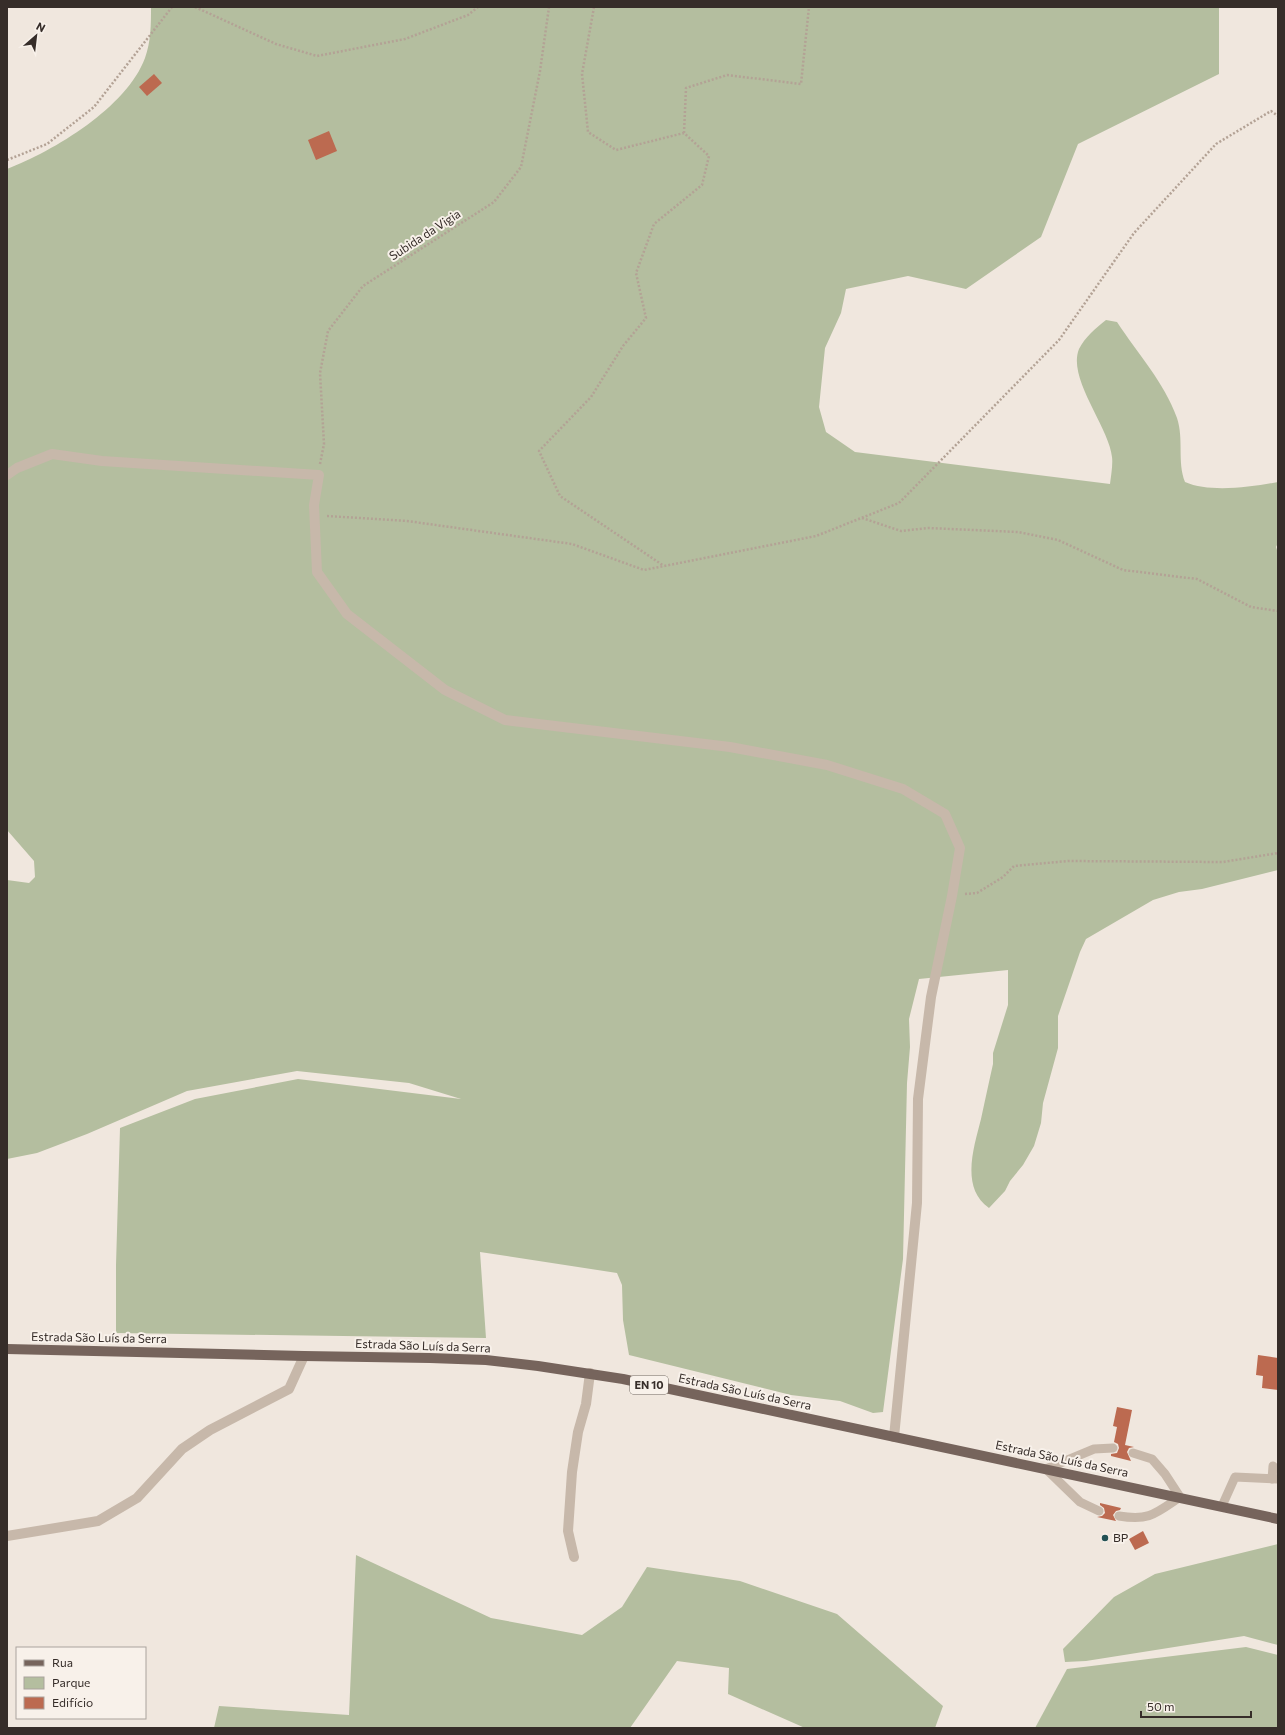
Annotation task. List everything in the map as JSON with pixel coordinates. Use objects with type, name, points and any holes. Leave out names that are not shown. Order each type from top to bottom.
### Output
[{"type":"main road","name":"Estrada São Luís da Serra","points":[[7,1349],[486,1360],[590,1373],[1278,1518]]},
{"type":"street","points":[[7,475],[17,468],[52,454],[102,461],[319,475],[314,505],[317,572],[346,614],[445,690],[505,720],[730,747],[827,765],[904,789],[945,814],[960,848],[952,896],[931,997],[918,1099],[917,1203],[894,1437]]},
{"type":"street","points":[[7,1536],[98,1521],[137,1498],[182,1449],[210,1430],[289,1389],[304,1356]]},
{"type":"street","points":[[574,1556],[568,1531],[572,1472],[578,1432],[586,1404],[590,1373]]},
{"type":"lane","points":[[1099,1511],[1080,1502],[1046,1469],[1094,1449],[1113,1448]]},
{"type":"lane","points":[[1119,1516],[1135,1519],[1150,1517],[1180,1497],[1165,1474],[1152,1459],[1133,1453]]},
{"type":"lane","points":[[1222,1506],[1235,1477],[1275,1479],[1273,1466]]},
{"type":"path","points":[[7,160],[47,144],[94,107],[172,7]]},
{"type":"path","points":[[196,7],[276,44],[317,56],[405,39],[468,15],[478,7]]},
{"type":"path","name":"Subida da Vigia","points":[[319,475],[324,444],[320,373],[328,331],[364,286],[494,202],[522,167],[540,71],[549,7]]},
{"type":"path","points":[[594,7],[582,74],[588,132],[616,150],[684,133]]},
{"type":"path","points":[[664,566],[560,496],[539,451],[591,398],[623,346],[646,318],[636,273],[654,224],[702,185],[708,156],[684,133],[686,88],[728,74],[801,84],[809,7]]},
{"type":"path","points":[[314,515],[407,520],[572,544],[644,570],[816,536],[899,503],[1059,340],[1134,233],[1216,144],[1271,111],[1278,116]]},
{"type":"path","points":[[862,518],[901,531],[928,528],[1018,532],[1058,540],[1123,570],[1196,579],[1251,607],[1278,611]]},
{"type":"path","points":[[952,896],[977,893],[1003,877],[1014,866],[1068,861],[1223,862],[1278,853]]},
{"type":"green space","points":[[151,7],[1219,7],[1219,74],[1078,144],[1041,237],[966,289],[908,276],[846,289],[841,313],[825,348],[819,407],[826,432],[855,452],[1110,484],[1112,457],[1109,445],[1083,388],[1077,361],[1079,349],[1091,333],[1106,320],[1117,322],[1158,380],[1172,405],[1179,426],[1181,467],[1185,482],[1206,487],[1231,488],[1278,482],[1278,543],[1276,547],[1278,553],[1278,870],[1202,889],[1179,892],[1153,900],[1086,939],[1058,1016],[1058,1048],[1043,1103],[1041,1123],[1034,1146],[1023,1165],[1010,1181],[1005,1191],[989,1208],[980,1200],[975,1190],[972,1178],[972,1166],[975,1142],[993,1064],[993,1053],[1008,1005],[1008,970],[919,979],[909,1019],[910,1047],[907,1083],[903,1259],[883,1412],[873,1413],[840,1401],[791,1395],[629,1355],[623,1320],[622,1285],[617,1273],[480,1252],[486,1338],[116,1333],[116,1265],[120,1128],[195,1099],[298,1079],[461,1099],[409,1083],[297,1071],[187,1091],[87,1134],[37,1153],[7,1159],[7,880],[29,883],[35,877],[34,861],[7,830],[7,169],[46,151],[67,139],[106,110],[122,93],[136,76],[145,58],[150,39]]},
{"type":"green space","points":[[1278,1544],[1278,1645],[1244,1636],[1086,1661],[1065,1662],[1063,1649],[1114,1597],[1155,1574]]},
{"type":"green space","points":[[356,1555],[491,1618],[582,1635],[622,1607],[647,1567],[740,1581],[837,1614],[943,1706],[935,1728],[805,1728],[728,1694],[729,1668],[677,1661],[630,1728],[214,1728],[219,1706],[349,1715]]},
{"type":"green space","points":[[1246,1647],[1278,1655],[1278,1728],[1035,1728],[1067,1669]]},
{"type":"building","points":[[154,74],[162,83],[147,96],[139,87]]},
{"type":"building","points":[[329,131],[337,151],[316,160],[308,140]]},
{"type":"building","points":[[1258,1355],[1278,1358],[1278,1390],[1262,1388],[1263,1376],[1256,1375]]},
{"type":"building","points":[[1117,1407],[1132,1410],[1125,1445],[1134,1447],[1129,1448],[1127,1452],[1131,1461],[1111,1456],[1111,1454],[1117,1453],[1119,1448],[1118,1444],[1114,1442],[1117,1427],[1113,1426]]},
{"type":"building","points":[[1100,1503],[1121,1508],[1113,1515],[1116,1521],[1097,1517],[1102,1516],[1105,1513],[1104,1508],[1100,1505]]},
{"type":"building","points":[[1143,1531],[1149,1543],[1135,1550],[1129,1539]]},
{"type":"place","name":"BP","points":[[1105,1538]]}]
